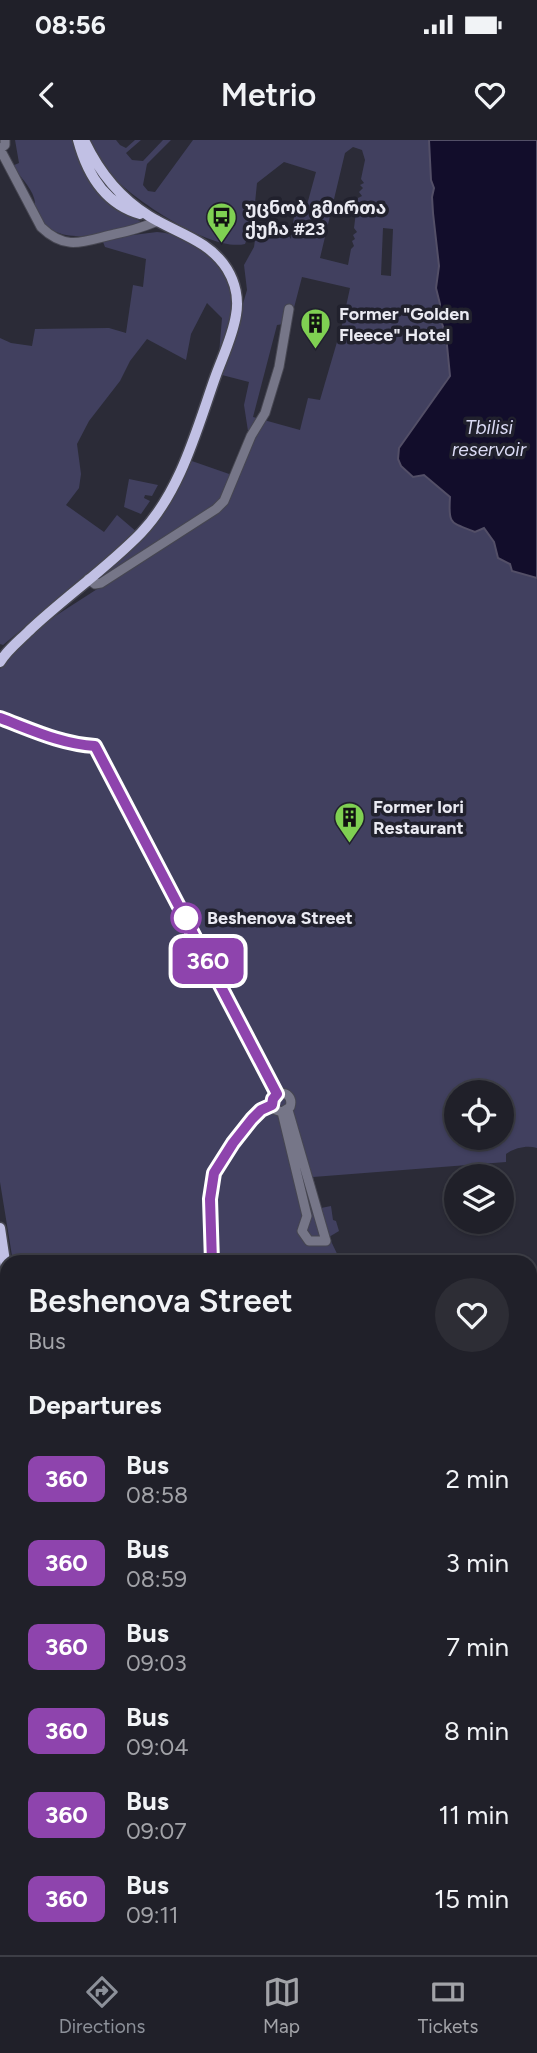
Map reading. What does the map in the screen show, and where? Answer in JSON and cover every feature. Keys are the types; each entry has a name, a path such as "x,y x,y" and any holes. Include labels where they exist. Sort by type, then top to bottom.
{"main road":[{"path":"78,140 87,166 102,191 124,208 155,219"},
{"path":"0,662 37,624 144,530 169,494 197,428 236,316 235,288 222,261 204,245 155,219 128,200 110,181 84,140"},
{"path":"0,1228 4,1255"}],"street":[{"path":"5,140 5,145 0,149 41,227 51,237 80,243 136,231 155,219"},
{"path":"88,579 95,584 101,583 127,569 224,501 251,436 265,413 279,367 289,309"},
{"path":"0,718 57,740 74,745 95,746 277,1094"},
{"path":"283,1093 290,1098 291,1104 285,1111 276,1110 272,1105 277,1094 283,1093"},
{"path":"212,1255 210,1199 214,1173 252,1119 261,1110 272,1105"},
{"path":"285,1111 326,1241 309,1241 302,1231 307,1216 285,1111"}],"shaded area":[{"path":"15,140 72,140 93,187 115,209 140,221 139,225 98,234 70,236 46,225 36,212 35,200 30,190 12,166 19,163"},
{"path":"89,140 116,140 126,148 135,140 141,140 126,153 132,160 143,161 163,140 171,140 147,164 143,185 148,191 155,192 193,140 429,140 431,180 434,188 432,197 438,249 441,250 439,315 446,335 450,376 446,380 413,477 424,475 437,485 453,501 470,528 475,532 484,527 511,565 518,571 537,578 537,1148 514,1150 514,1080 444,1080 444,1150 513,1150 506,1154 506,1162 444,1164 444,1167 313,1177 321,1208 331,1206 333,1220 336,1221 339,1231 329,1237 338,1255 12,1255 0,1182 0,669 46,622 212,515 104,577 103,572 151,526 189,460 232,475 248,431 244,405 249,382 222,375 247,290 244,265 254,247 257,225 286,232 291,239 295,209 305,212 316,172 284,162 257,183 253,223 245,244 214,241 177,224 142,201 113,176","holes":["353,147 362,150 365,160 361,179 364,183 360,185 363,188 359,192 362,196 358,198 356,210 353,210 356,212 354,228 357,232 353,235 354,246 348,265 320,258 345,153","383,228 393,229 391,276 381,275","302,277 350,288 320,400 308,398 300,430 253,417 277,325 290,323"]},
{"path":"157,232 181,238 203,250 227,279 232,306 230,323 219,354 222,318 207,303 191,334 186,360 147,339 130,361 120,381 89,421 77,444 81,474 79,488 66,505 104,532 117,515 138,533 3,645 0,644 0,338 11,343 32,346 35,329 109,328 126,333 133,285 143,287 146,259 105,247 103,242 117,237"},
{"path":"129,479 158,485 152,496 145,495 144,498 150,501 141,514 124,507"}],"water":[{"name":"Tbilisi reservoir","path":"429,140 537,140 537,578 512,571 510,564 498,558 494,542 484,528 475,532 453,522 450,497 424,475 413,477 401,466 398,459 399,448 450,376 446,335 439,315 440,304 436,288 439,266"}],"bus line":[{"name":"360","path":"0,718 46,737 74,745 95,746 277,1094 272,1105 261,1110 252,1119 219,1162 214,1173 210,1199 212,1255"}],"place":[{"name":"უცნობ გმირთა ქუჩა #23","path":"222,245"},
{"name":"Former \"Golden Fleece\" Hotel","path":"316,351"},
{"name":"Former Iori Restaurant","path":"350,844"},
{"name":"Beshenova Street","path":"186,918"}]}
